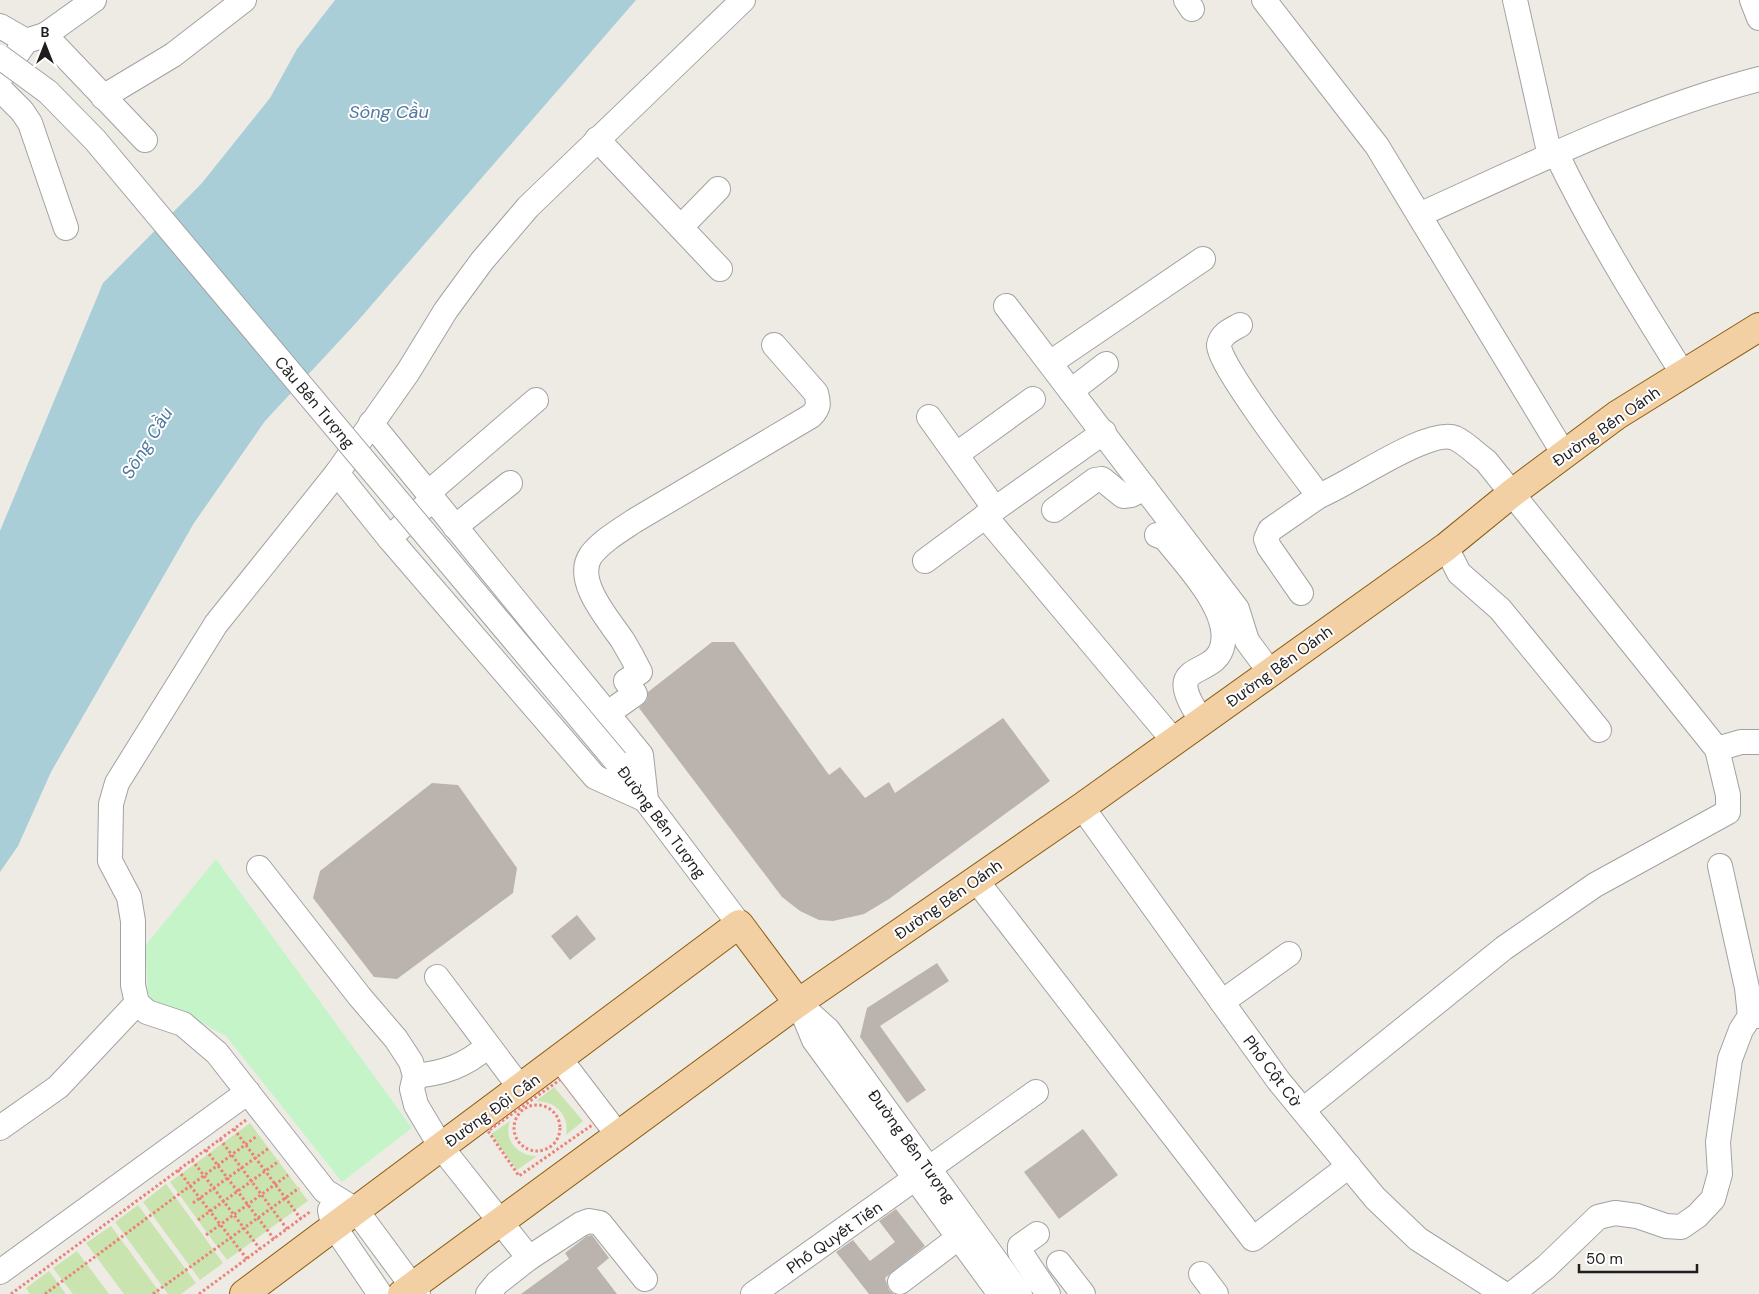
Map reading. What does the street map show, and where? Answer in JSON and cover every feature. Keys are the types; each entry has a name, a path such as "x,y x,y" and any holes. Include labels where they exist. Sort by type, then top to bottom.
{"main road":[{"name":"Đường Bến Oánh","path":"798,1003 1082,807 1446,547 1511,494 1617,415 1759,327"},
{"name":"Đường Bến Tượng","path":"739,924 798,1003"},
{"name":"Đường Đội Cấn","path":"244,1294 333,1225 521,1090 739,924"},
{"path":"411,1291 500,1221 798,1003"}],"street":[{"path":"0,78 36,38 94,0"},
{"path":"103,97 173,55 244,0"},
{"path":"380,1294 333,1225 248,1092 217,1053 183,1024 147,1012 137,1003 133,986 133,920 129,897 110,861 111,804 117,784 216,624 337,473 408,372 446,310 482,261 528,207 743,0"},
{"path":"1264,0 1377,146 1564,454"},
{"path":"1514,0 1553,155 1629,288 1684,374"},
{"path":"1752,0 1759,18"},
{"path":"0,26 36,38 103,97 145,140"},
{"name":"Cầu Bến Tượng","path":"0,57 48,92 90,134 616,760"},
{"path":"1419,215 1553,155 1674,104 1759,79"},
{"path":"0,89 22,111 30,123 66,228"},
{"path":"598,139 720,269"},
{"path":"681,227 718,189"},
{"path":"1050,363 1202,260"},
{"path":"1006,306 1104,432 1237,609 1247,641 1270,672"},
{"path":"1240,325 1223,335 1219,353 1242,389 1319,496"},
{"path":"608,713 635,694 626,681 640,672 624,642 600,608 588,585 586,570 590,556 608,539 634,522 805,420 818,410 819,402 816,393 774,345"},
{"path":"1071,391 1106,364"},
{"path":"389,538 430,496 536,400"},
{"path":"956,454 1033,400"},
{"path":"929,417 956,454 990,512 1174,741"},
{"path":"337,473 389,538 596,778 646,800 641,754 371,423"},
{"path":"925,561 990,512 1104,432"},
{"path":"1301,593 1269,547 1266,539 1270,530 1319,496 1349,482 1411,447 1429,439 1445,436 1454,438 1486,461 1717,749 1728,796 1728,812 1596,885 1511,944 1303,1110"},
{"path":"1054,510 1094,480 1102,479 1122,496 1131,495 1146,488"},
{"path":"455,527 510,483"},
{"path":"1157,535 1165,538 1212,600 1219,614 1223,629 1223,644 1219,653 1184,683 1185,693 1202,721"},
{"path":"1446,547 1460,573 1500,609 1599,730"},
{"path":"1717,749 1742,742 1759,742"},
{"name":"Đường Bến Tượng","path":"616,760 739,924"},
{"name":"Phố Cột Cờ","path":"1082,807 1222,1002 1303,1110 1375,1198 1418,1239 1504,1294"},
{"path":"1512,1294 1546,1267 1598,1217 1615,1213 1637,1216 1666,1226 1681,1227 1697,1216 1714,1199 1720,1174 1718,1142 1730,1059 1740,1030 1755,1016 1720,866"},
{"path":"259,868 360,997 396,1039 411,1062 415,1076 412,1089 416,1105 441,1147 529,1258"},
{"path":"976,880 1253,1239 1348,1166"},
{"path":"1222,1002 1289,954"},
{"path":"437,977 521,1090"},
{"path":"0,1128 58,1087 137,1003"},
{"name":"Đường Bến Tượng","path":"798,1003 828,1030 923,1174 958,1238 1000,1294"},
{"path":"415,1076 456,1068 474,1058 488,1046"},
{"path":"560,1060 618,1135"},
{"path":"0,1272 248,1092"},
{"name":"Phố Quyết Tiến","path":"753,1294 1036,1092"},
{"name":"Đường Bến Tượng","path":"923,1174 1020,1294"},
{"path":"314,1193 356,1210 411,1291"},
{"path":"488,1294 498,1283 529,1258 581,1224 589,1221 600,1224 645,1279"},
{"path":"1037,1234 1020,1246 1020,1252 1048,1294"},
{"path":"900,1282 958,1238"},
{"path":"1059,1262 1083,1294"},
{"path":"1200,1274 1216,1294"}],"path":[{"path":"561,1078 594,1123 554,1151 519,1176 488,1132 561,1078"},
{"path":"537,1105 547,1108 555,1114 560,1128 558,1138 552,1146 538,1151 528,1149 520,1143 515,1134 515,1123 523,1111 537,1105"},
{"path":"12,1294 249,1119"},
{"path":"234,1129 300,1219"},
{"path":"45,1294 264,1131"},
{"path":"220,1139 287,1229"},
{"path":"192,1203 274,1145"},
{"path":"552,1146 554,1151"},
{"path":"206,1150 274,1239"},
{"path":"198,1220 284,1158"},
{"path":"192,1160 260,1249"},
{"path":"178,1170 247,1259"},
{"path":"206,1235 294,1171"},
{"path":"153,1294 285,1197 314,1193 313,1210 200,1294"}],"green space":[{"path":"216,859 412,1128 342,1182 226,1036 198,1021 171,1015 155,1006 148,993 145,946"},
{"path":"554,1087 583,1121 566,1135 566,1121 560,1110 555,1106 536,1101"},
{"path":"510,1121 508,1128 510,1140 514,1146 524,1153 537,1156 517,1170 491,1134"},
{"path":"250,1123 308,1201 227,1260 170,1182"},
{"path":"166,1184 223,1263 200,1280 143,1202"},
{"path":"138,1205 196,1283 181,1294 168,1294 115,1222"},
{"path":"111,1226 160,1294 124,1294 86,1243"},
{"path":"77,1251 109,1294 73,1294 53,1268"},
{"path":"49,1271 66,1294 30,1294 26,1288"}],"water":[{"name":"Sông Cầu","path":"335,0 636,0 356,323 265,421 194,523 51,772 18,846 0,872 0,531 103,283 202,183 270,98 297,49"}],"building":[{"path":"712,642 734,642 829,775 840,767 865,798 889,782 895,793 1003,718 1050,781 889,899 864,914 833,921 819,920 800,911 782,897 639,708 647,700 648,692"},
{"path":"432,783 458,785 517,868 513,893 397,979 374,977 313,898 320,871"},
{"path":"577,915 596,939 570,960 551,936"},
{"path":"937,963 949,981 880,1026 926,1090 907,1103 860,1037 867,1008"},
{"path":"1083,1129 1118,1175 1059,1219 1024,1172"},
{"path":"896,1209 925,1246 885,1278 889,1290 894,1294 869,1294 836,1252 853,1240 870,1261 895,1242 879,1221"},
{"path":"592,1235 609,1258 597,1268 617,1294 521,1294 569,1259 565,1253 587,1236"}]}
